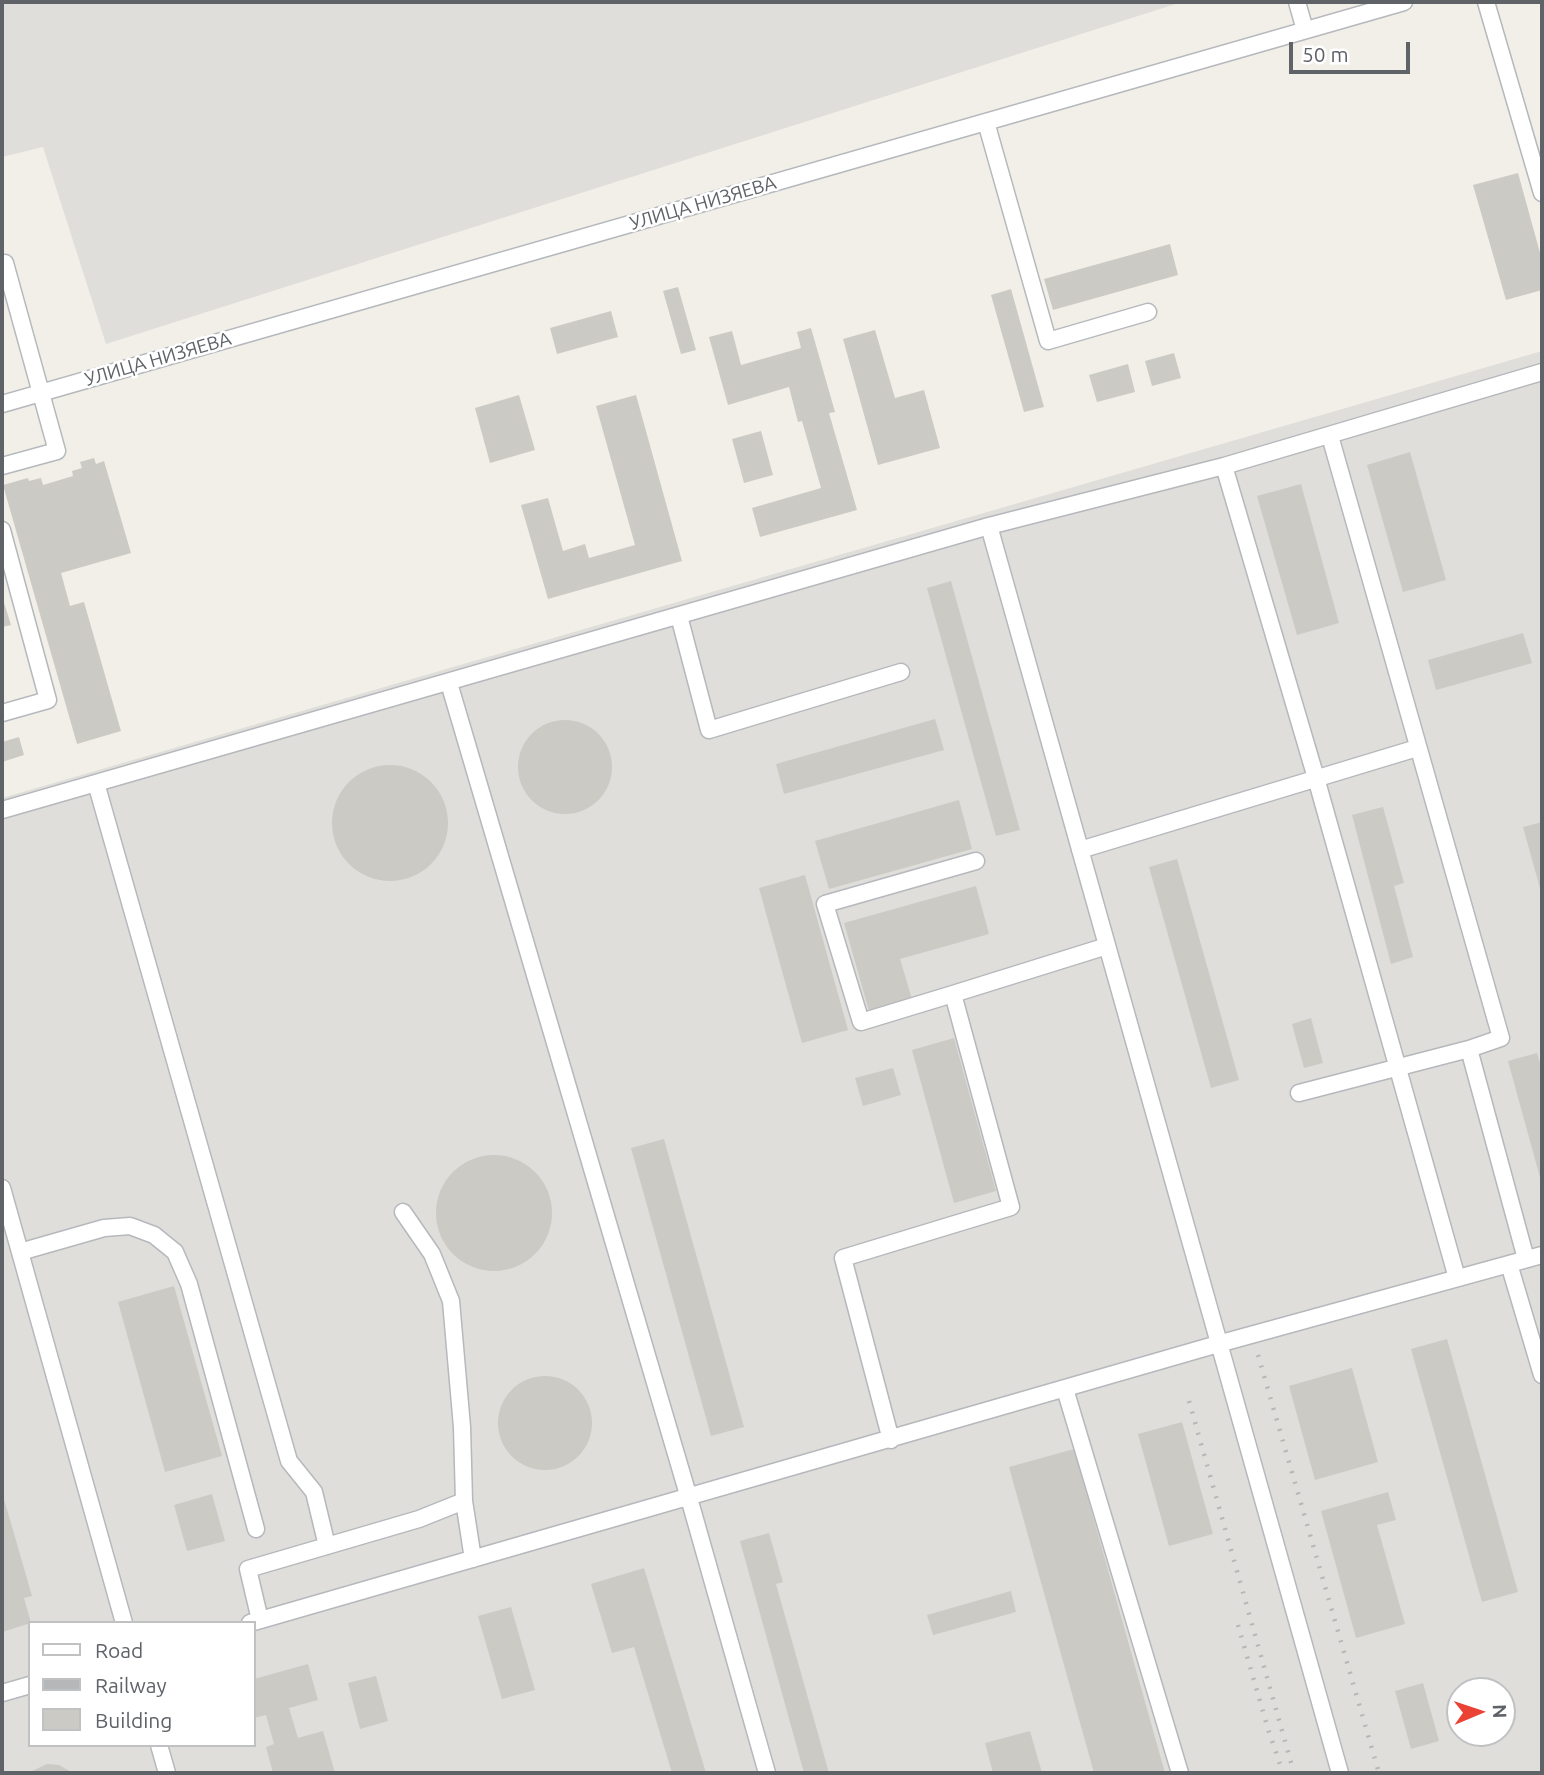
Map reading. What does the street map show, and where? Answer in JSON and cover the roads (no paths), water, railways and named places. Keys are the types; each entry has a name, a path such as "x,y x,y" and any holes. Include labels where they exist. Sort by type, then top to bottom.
{"street":[{"path":"1297,2 1305,30"},
{"name":"УЛИЦА НИЗЯЕВА","path":"2,404 1404,2"},
{"path":"1486,2 1542,193"},
{"path":"986,122 1048,341 1148,312"},
{"path":"2,264 5,263 57,451 2,466"},
{"path":"2,810 989,526 1224,466 1542,373"},
{"path":"1299,1093 1502,1038 1329,436"},
{"path":"1224,466 1316,778 1457,1278"},
{"path":"989,526 1340,1773"},
{"path":"2,530 48,700 2,713"},
{"path":"679,615 709,730 901,672"},
{"path":"449,683 690,1498 767,1773"},
{"path":"1080,850 1417,748"},
{"path":"96,783 289,1461 314,1492 327,1546"},
{"path":"976,861 825,904 861,1022 1107,946"},
{"path":"891,1440 843,1258 1011,1207 953,994"},
{"path":"464,1500 419,1519 248,1569 255,1621 1534,1257 1469,1049"},
{"path":"2,1188 123,1621"},
{"path":"403,1212 432,1254 451,1301 462,1427 464,1500 473,1559"},
{"path":"20,1252 104,1228 130,1226 154,1235 174,1252 189,1284 256,1529"},
{"path":"1509,1264 1542,1375"},
{"path":"1065,1389 1180,1773"},
{"path":"2,1693 28,1686"},
{"path":"160,1747 167,1773"}],"railway":[{"path":"1258,1355 1379,1773"},
{"path":"1189,1401 1294,1773"},
{"path":"1238,1625 1283,1773"}]}
